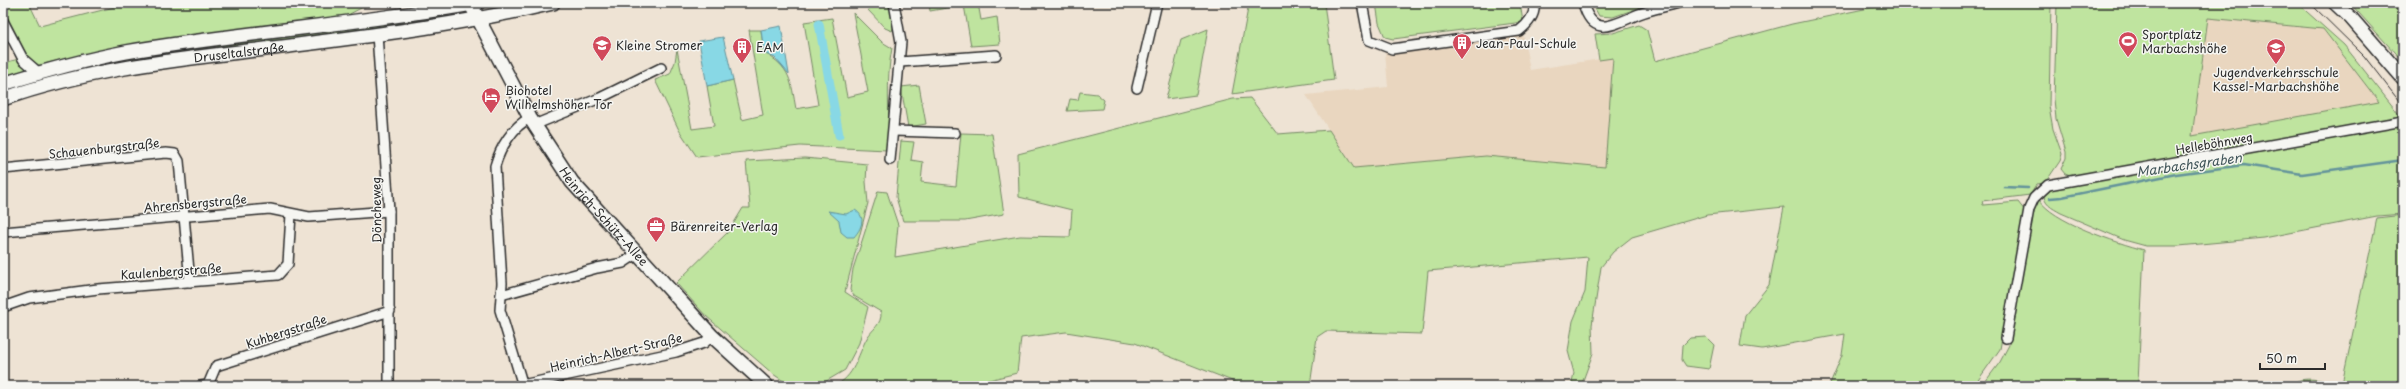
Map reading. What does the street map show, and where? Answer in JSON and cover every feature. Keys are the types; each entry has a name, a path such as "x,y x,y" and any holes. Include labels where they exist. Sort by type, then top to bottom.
{"main road":[{"path":"397,16 420,3"},
{"name":"Druseltalstraße","path":"3,84 39,73 126,52 397,16 473,3 478,19"},
{"name":"Druseltalstraße","path":"3,99 27,91 113,70 478,19 553,3"},
{"path":"2335,3 2351,18 2403,78"},
{"name":"Heinrich-Schütz-Allee","path":"478,19 532,122 572,182 712,336 767,386"}],"street":[{"path":"890,160 894,131 901,42 894,3"},
{"path":"1137,88 1157,3"},
{"path":"1362,3 1370,40 1392,49 1519,32 1528,24 1535,9 1534,3"},
{"path":"1583,3 1585,13 1592,22 1601,27 1616,25 1639,14 1678,3"},
{"path":"3,21 23,59 39,73"},
{"name":"Döncheweg","path":"377,34 385,124 389,211 389,386"},
{"path":"900,62 996,55"},
{"path":"523,385 500,310 501,295 495,166 497,157 520,123 532,122 600,98 661,68"},
{"name":"Helleböhnweg","path":"2006,338 2029,208 2034,198 2048,185 2403,121"},
{"path":"894,131 955,132"},
{"name":"Schauenburgstraße","path":"3,170 175,154 179,161 190,282"},
{"name":"Ahrensbergstraße","path":"3,232 270,209 309,217 389,211"},
{"name":"Kaulenbergstraße","path":"3,307 29,298 91,290 278,275 288,264 291,214"},
{"path":"501,295 598,268 623,263 638,253"},
{"name":"Kuhbergstraße","path":"201,386 208,386 216,366 390,311"},
{"name":"Heinrich-Albert-Straße","path":"523,385 676,352 704,343 712,336"}],"shaded area":[{"name":"Jugendverkehrsschule Kassel-Marbachshöhe","path":"2208,18 2323,29 2379,102 2192,137"},
{"path":"1523,34 1530,70 1613,57 1606,168 1486,156 1354,168 1306,95 1388,87 1385,52 1395,54"}],"green space":[{"path":"3,3 29,3 40,26 130,3 391,3 363,7 342,18 108,49 39,65 30,61 3,8"},
{"path":"872,3 891,3 895,24 892,31 885,28 868,10"},
{"path":"929,3 978,3 981,20 997,17 1000,44 971,46 964,5 930,11"},
{"path":"1249,3 1324,3 1334,80 1232,94"},
{"path":"1376,3 1520,3 1523,22 1393,39 1385,37 1379,23"},
{"path":"1592,3 1644,3 1644,6 1613,17 1599,16"},
{"path":"1893,3 2051,3 2049,106 2053,129 2062,154 2060,161 2045,183 2037,184 2030,195 1982,201 1983,205 2018,202 2025,211 2000,349 1974,386 1829,386 1842,355 1845,334 1762,349 1740,346 1745,315 1769,285 1784,207 1707,215 1632,237 1613,252 1601,267 1592,325 1593,353 1581,386 1571,386 1574,373 1568,351 1573,321 1585,292 1588,257 1428,271 1422,334 1326,331 1317,337 1310,386 1245,386 1135,343 1066,332 1021,338 1017,373 965,386 834,386 841,382 851,372 867,338 878,324 881,316 881,312 854,296 850,290 853,269 878,191 887,192 898,225 895,257 1020,236 1070,237 1072,210 1019,197 1018,154 1233,99 1250,98 1278,134 1329,130 1354,168 1486,156 1605,167 1613,58 1599,60 1595,34 1613,33 1639,25 1647,30 1655,61 1792,24"},
{"name":"Sportplatz Marbachshöhe","path":"2057,3 2297,3 2344,45 2402,118 2075,178 2065,174 2061,169 2066,158 2066,152 2056,119 2054,99","holes":["2208,18 2323,29 2379,102 2192,136"]},
{"path":"2350,3 2403,3 2403,62"},
{"path":"446,13 446,16 323,36 160,55 84,70 3,93 3,88 117,59"},
{"path":"853,13 882,42 892,48 888,86 887,150 800,146 697,157 679,130 655,80 670,74 675,62 677,49 692,129 714,126 707,86 733,80 742,120 763,115 749,30 761,30 764,53 773,58 785,70 791,83 796,109 818,105 804,22 832,18 847,97 868,92"},
{"path":"1208,29 1196,95 1166,99 1181,40"},
{"path":"19,59 27,69 3,77 3,63"},
{"path":"919,85 926,124 908,127 901,87"},
{"path":"1080,92 1097,94 1104,100 1102,109 1067,111 1070,99 1078,100"},
{"path":"2403,124 2403,214 2377,216 2264,238 2179,246 2146,246 2124,240 2061,213 2049,205 2044,197 2044,193 2050,189"},
{"path":"961,133 992,134 1004,214 965,221 903,221 896,197 901,141 914,142 911,160 923,162 921,182 956,186"},
{"path":"805,158 867,164 866,182 868,203 845,292 868,307 859,343 845,370 823,383 821,386 791,386 773,374 706,316 676,283 729,231 743,208 750,208 746,161"},
{"path":"2038,198 2045,207 2070,223 2102,237 2144,250 2138,383 2145,386 1982,386 2000,362 2009,345 2030,215"},
{"path":"2403,215 2403,386 2289,386 2295,382 2307,379 2342,384 2377,218"},
{"path":"1706,337 1714,345 1709,369 1686,366 1682,360 1683,345 1690,338"}],"water":[{"path":"781,26 789,74 775,58 764,53 761,30"},
{"path":"723,37 733,80 707,86 699,41"},
{"path":"855,210 861,216 861,227 854,237 847,237 841,232 839,221 828,211 846,214"}],"waterway":[{"path":"819,24 839,135"},
{"name":"Marbachsgraben","path":"2050,198 2062,197 2176,174 2244,165 2302,174 2403,160"},
{"name":"Marbachsgraben","path":"2004,187 2028,188"}],"tram line":[{"path":"2310,3 2364,56 2403,106"}],"place":[{"name":"Sportplatz Marbachshöhe","path":"2128,58"},
{"name":"Jean-Paul-Schule","path":"1462,60"},
{"name":"Kleine Stromer","path":"602,62"},
{"name":"EAM","path":"742,64"},
{"name":"Jugendverkehrsschule Kassel-Marbachshöhe","path":"2276,65"},
{"name":"Biohotel Wilhelmshöher Tor","path":"491,114"},
{"name":"Bärenreiter-Verlag","path":"656,243"}]}
